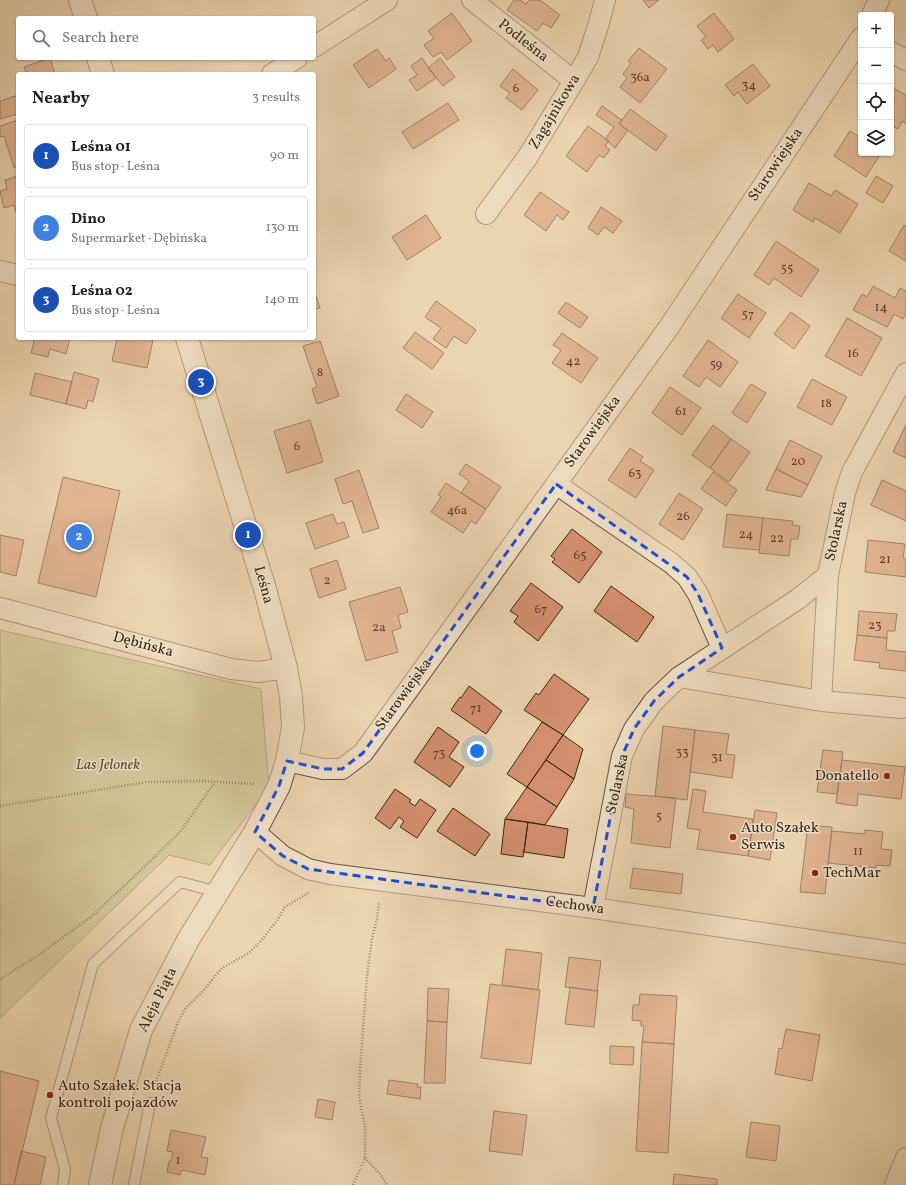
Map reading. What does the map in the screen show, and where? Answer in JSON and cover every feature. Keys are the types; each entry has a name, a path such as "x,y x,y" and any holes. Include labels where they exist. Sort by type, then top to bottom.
{"street":[{"path":"80,0 85,16"},
{"path":"316,46 387,0"},
{"name":"Podleśna","path":"472,0 574,81"},
{"name":"Zagajnikowa","path":"486,214 527,158 588,57 605,0"},
{"path":"873,12 879,0"},
{"name":"Starowiejska","path":"287,761 323,769 342,768 363,753 668,327 858,42"},
{"path":"894,54 906,60"},
{"path":"99,60 102,72"},
{"path":"275,72 294,60"},
{"path":"0,271 16,275"},
{"name":"Leśna","path":"188,340 265,589 286,668 291,697 293,727 287,761 279,786 255,832"},
{"name":"Stolarska","path":"593,908 622,756 634,729 654,701 679,677 798,599 828,575 845,493 852,472 906,373"},
{"path":"556,484 671,563 687,577 698,594 722,648"},
{"path":"821,701 828,575"},
{"name":"Dębińska","path":"0,608 231,668 258,672 286,668"},
{"path":"679,677 821,701 902,708"},
{"name":"Cechowa","path":"255,832 283,856 308,869 330,874 593,908 906,954"},
{"name":"Aleja Piąta","path":"100,1185 112,1128 141,1030 188,940 255,832"},
{"path":"895,1185 906,1158"}],"lane":[{"path":"63,1185 65,1169 51,1118 93,964 180,882 218,892"},
{"path":"134,1185 150,1104"}],"path":[{"path":"0,806 147,782 215,782 279,786"},
{"path":"0,979 36,957 92,916 180,832 215,782"},
{"path":"150,1104 156,1081 178,1022 185,1009 203,991 222,968 249,953 260,942 276,922 285,906 312,891"},
{"path":"353,1185 365,1158 365,1126 359,1098 360,1070 367,976 372,939 377,919 379,898"},
{"path":"365,1158 380,1174 387,1185"}],"highlighted area":[{"path":"556,484 687,577 698,594 722,648 679,677 654,701 634,729 622,756 593,908 308,869 283,856 255,832 279,786 287,761 323,769 342,769 363,753"}],"green space":[{"name":"Las Jelonek","path":"0,630 261,689 269,787 210,865 169,855 0,1018"}],"building":[{"path":"514,0 520,0 526,4 529,0 540,0 560,15 551,28 543,23 537,31 507,10"},
{"path":"643,0 659,0 649,8"},
{"path":"452,13 472,41 447,60 441,52 433,57 424,45 434,38 428,31"},
{"path":"714,13 734,39 718,52 713,45 708,49 701,40 706,37 697,26"},
{"path":"639,48 667,69 640,103 620,87 627,78 623,74 631,63 628,61"},
{"path":"377,49 386,61 389,58 396,69 369,88 353,65"},
{"path":"422,58 436,78 417,91 409,80 417,75 411,66"},
{"path":"440,58 455,77 443,86 428,68"},
{"path":"44,60 51,60 54,72 26,72 24,67"},
{"path":"753,64 770,86 747,104 738,92 734,96 725,85"},
{"path":"513,69 538,90 522,110 506,98 510,93 500,86"},
{"path":"894,89 906,95 906,124 902,121 898,129 894,127"},
{"path":"16,96 16,115 0,119 0,101"},
{"path":"448,103 459,120 413,149 402,132"},
{"path":"602,106 622,120 619,124 628,130 615,148 605,139 614,127 596,115"},
{"path":"630,109 667,136 656,151 619,124"},
{"path":"16,121 16,167 14,168 4,136 0,137 0,126"},
{"path":"588,126 609,141 605,146 610,150 604,158 599,155 587,172 566,156"},
{"path":"850,131 858,136 858,156 879,156 866,177 834,156"},
{"path":"876,176 893,186 883,203 866,193"},
{"path":"16,177 16,212 14,205 4,208 0,191 7,189 5,180"},
{"path":"809,183 831,196 835,190 858,204 840,233 815,218 813,222 793,210"},
{"path":"540,192 569,212 563,220 557,215 546,231 524,215"},
{"path":"601,207 622,221 613,233 604,227 598,235 588,228"},
{"path":"426,215 441,238 407,260 392,237"},
{"path":"904,225 906,226 906,261 889,251"},
{"path":"776,241 819,270 801,297 774,278 769,285 754,275"},
{"path":"873,286 895,298 900,288 906,291 906,313 903,319 894,314 887,327 853,310 862,294 867,297"},
{"path":"738,294 766,313 749,338 721,318"},
{"path":"316,296 320,308 316,309"},
{"path":"436,301 476,330 466,344 454,336 446,348 433,339 441,328 425,317"},
{"path":"566,302 588,317 580,328 558,313"},
{"path":"791,312 810,326 794,349 774,334"},
{"path":"847,318 882,338 861,376 825,356"},
{"path":"415,332 444,353 432,369 403,348"},
{"path":"562,333 598,358 581,383 552,363 561,350 553,345"},
{"path":"34,340 70,340 66,354 50,349 48,357 31,353"},
{"path":"117,340 153,340 147,368 112,361"},
{"path":"708,340 738,362 720,387 706,377 699,387 683,376"},
{"path":"320,341 339,396 317,404 312,389 317,387 303,346"},
{"path":"74,372 99,379 93,402 88,400 86,409 66,404"},
{"path":"35,373 72,382 66,404 30,395"},
{"path":"812,379 847,397 832,425 797,407"},
{"path":"751,384 766,393 747,423 732,413"},
{"path":"670,387 701,408 682,435 652,413"},
{"path":"406,394 433,412 422,428 396,410"},
{"path":"310,420 323,462 287,473 274,431"},
{"path":"713,425 731,439 710,468 692,455"},
{"path":"906,425 906,458 893,452"},
{"path":"731,439 750,452 729,482 710,468"},
{"path":"790,440 822,456 808,485 776,469"},
{"path":"630,448 643,457 640,461 654,470 636,498 608,480"},
{"path":"466,464 501,487 486,509 461,493 469,481 459,474"},
{"path":"776,469 808,485 801,497 766,490"},
{"path":"359,470 379,528 363,533 352,501 343,504 335,479"},
{"path":"713,472 737,490 726,506 701,489"},
{"path":"63,477 120,491 96,597 38,583"},
{"path":"882,480 906,491 906,521 871,505"},
{"path":"446,483 486,509 476,524 471,521 463,533 431,512 441,497 438,495"},
{"path":"679,493 703,509 683,540 659,524"},
{"path":"333,514 337,524 344,522 349,537 315,549 306,523"},
{"path":"727,514 763,518 759,550 723,547"},
{"path":"763,518 793,521 792,525 800,526 798,539 791,539 789,556 759,553"},
{"path":"572,529 602,552 579,583 552,562 555,559 551,556"},
{"path":"0,535 24,540 16,576 0,572"},
{"path":"868,540 905,544 903,558 906,559 906,577 865,572"},
{"path":"337,560 346,589 319,598 310,569"},
{"path":"531,583 563,607 538,641 514,622 518,616 510,611"},
{"path":"611,586 654,617 637,642 594,611"},
{"path":"400,587 408,612 398,615 401,628 392,631 398,652 366,661 349,602"},
{"path":"859,611 897,614 895,631 887,631 887,638 857,635"},
{"path":"857,635 887,638 886,650 906,652 906,671 879,668 880,663 854,660"},
{"path":"554,674 589,699 563,735 524,710 536,693 539,695"},
{"path":"469,686 502,711 486,734 451,710"},
{"path":"542,722 563,735 527,787 507,774"},
{"path":"663,726 695,730 687,800 655,796"},
{"path":"438,727 459,742 449,757 464,767 450,787 414,762"},
{"path":"695,730 729,734 726,754 735,755 732,778 690,772"},
{"path":"563,735 583,749 574,779 546,760"},
{"path":"823,750 843,752 837,794 817,792"},
{"path":"546,760 574,779 557,807 527,787"},
{"path":"842,760 905,767 901,799 858,794 857,806 836,803"},
{"path":"527,787 557,807 545,825 505,819"},
{"path":"395,789 411,800 409,802 415,806 420,799 436,810 417,838 400,827 404,821 399,817 390,829 375,818"},
{"path":"693,789 706,791 703,812 753,819 748,856 697,849 700,830 687,828"},
{"path":"626,794 676,798 670,848 631,843 634,809 625,807"},
{"path":"453,808 490,834 475,856 437,831"},
{"path":"755,810 777,813 770,860 748,856"},
{"path":"505,819 528,822 523,857 501,854"},
{"path":"528,822 568,829 564,858 524,852"},
{"path":"808,825 832,827 825,894 800,892"},
{"path":"865,830 883,832 881,849 892,850 890,866 876,865 876,868 828,863 832,831 864,834"},
{"path":"633,868 683,874 681,894 630,888"},
{"path":"506,949 542,953 538,990 502,985"},
{"path":"569,957 601,961 597,991 565,987"},
{"path":"490,984 540,990 531,1064 481,1058"},
{"path":"570,987 597,991 598,989 594,1027 565,1024"},
{"path":"428,988 449,989 447,1022 427,1021"},
{"path":"640,994 677,996 674,1044 642,1042 644,1026 641,1026 641,1021 632,1020 633,1005 639,1005"},
{"path":"427,1021 447,1022 445,1083 424,1083"},
{"path":"786,1029 820,1035 812,1081 775,1074 779,1048 782,1049"},
{"path":"642,1042 674,1044 668,1153 636,1151"},
{"path":"610,1046 634,1047 633,1065 610,1064"},
{"path":"0,1071 39,1081 14,1185 0,1185"},
{"path":"389,1080 418,1084 417,1087 421,1087 420,1099 387,1094"},
{"path":"318,1099 335,1102 332,1120 315,1117"},
{"path":"494,1111 527,1115 522,1155 489,1151"},
{"path":"751,1122 780,1126 776,1161 746,1157"},
{"path":"171,1130 206,1137 201,1157 208,1158 205,1175 182,1170 180,1175 167,1172 169,1161 171,1161 173,1152 167,1151"},
{"path":"21,1151 46,1157 40,1185 14,1185"},
{"path":"674,1174 717,1179 717,1185 673,1185"}],"place":[{"name":"Leśna 02","path":"201,382"},
{"name":"Leśna 01","path":"248,535"},
{"name":"Dino","path":"79,537"},
{"name":"Donatello","path":"887,776"},
{"name":"Auto Szałek Serwis","path":"733,837"},
{"name":"TechMar","path":"815,873"},
{"name":"Auto Szałek. Stacja kontroli pojazdów","path":"50,1095"}]}
